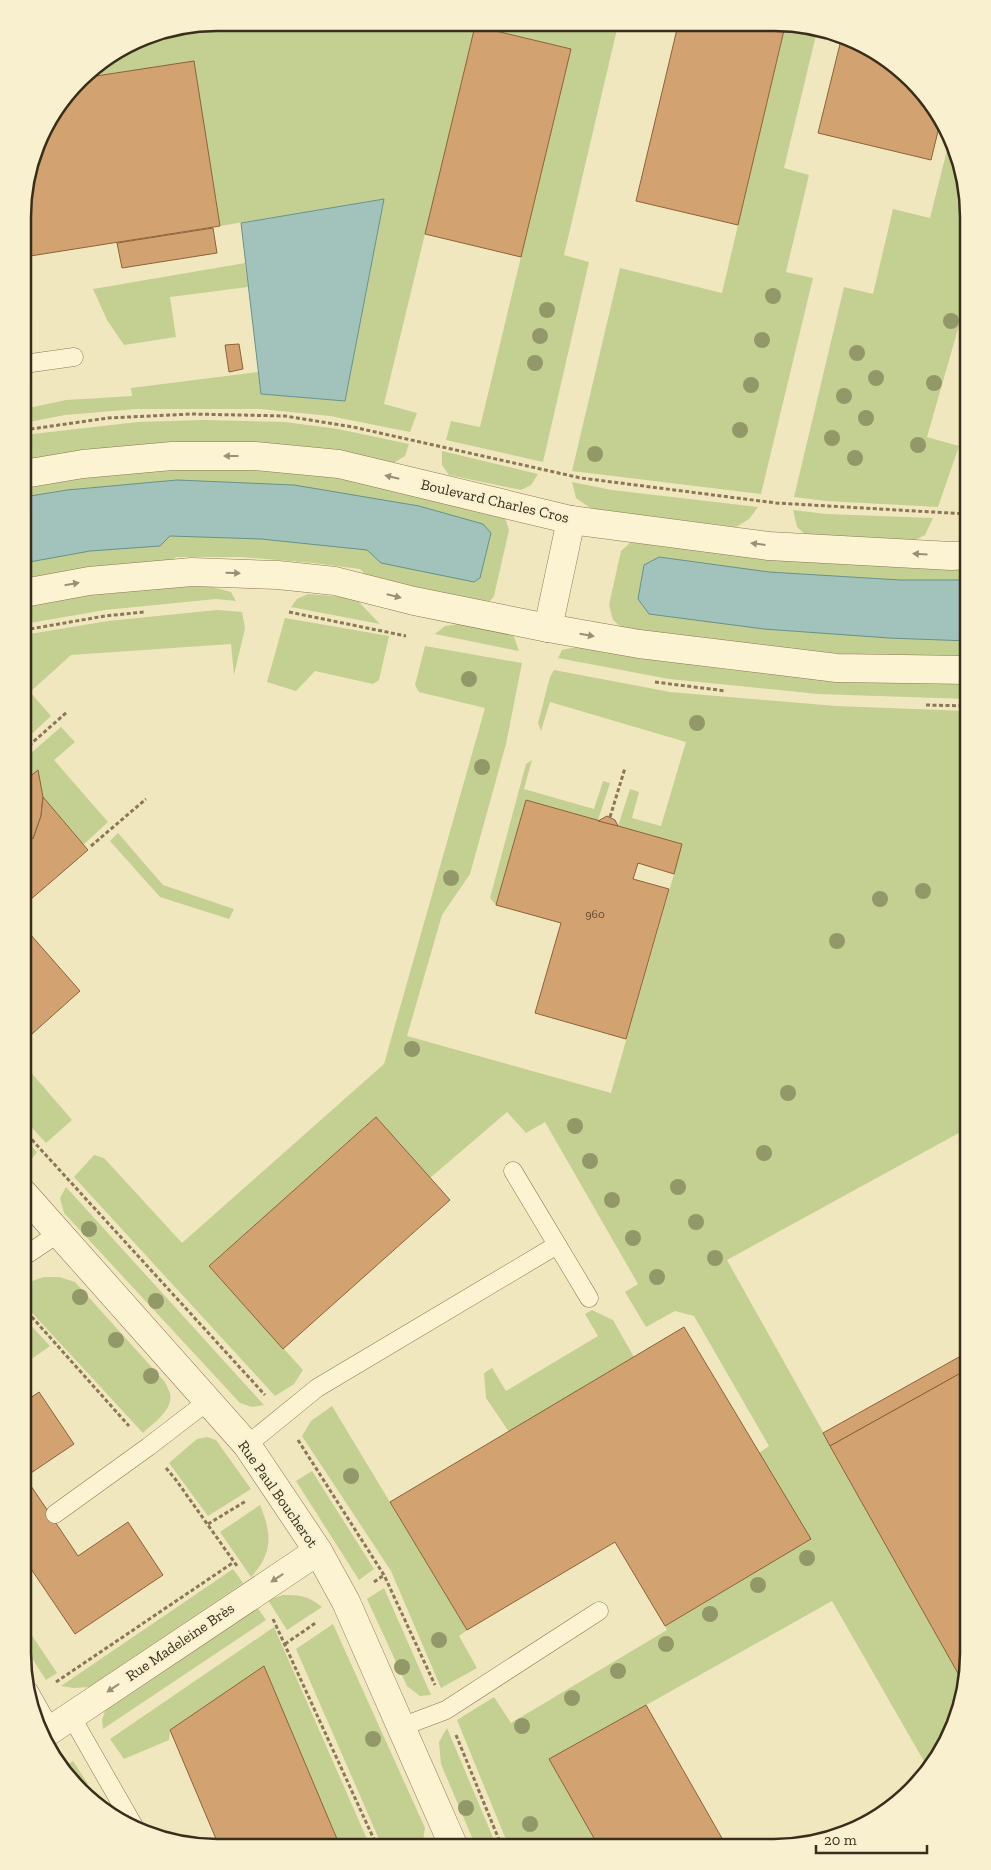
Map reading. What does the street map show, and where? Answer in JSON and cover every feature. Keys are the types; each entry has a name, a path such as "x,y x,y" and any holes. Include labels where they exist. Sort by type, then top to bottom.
{"street":[{"name":"Boulevard Charles Cros","path":"31,473 83,464 172,456 255,456 339,464 571,520 769,546 960,555"},
{"path":"548,628 571,520"},
{"path":"31,592 88,582 192,572 278,575 335,582 414,601 639,644 837,668 960,670"},
{"name":"Rue Paul Boucherot","path":"31,1202 247,1445 318,1551 346,1602 451,1839"},
{"name":"Rue Madeleine Brès","path":"55,1727 318,1551"}],"lane":[{"path":"31,363 74,356"},
{"path":"513,1171 589,1298"},
{"path":"31,1252 59,1233"},
{"path":"247,1445 317,1388 557,1245"},
{"path":"55,1514 208,1401"},
{"path":"401,1727 446,1710 599,1611"},
{"path":"39,1705 124,1814"}],"path":[{"path":"31,429 108,418 192,414 285,416 353,427 581,478 776,502 960,514"},
{"path":"31,629 105,616 153,611"},
{"path":"289,612 415,637"},
{"path":"646,680 674,686 734,691"},
{"path":"925,705 960,706"},
{"path":"31,744 67,712"},
{"path":"610,817 625,768"},
{"path":"91,846 146,799"},
{"path":"31,1316 176,1480 274,1620 373,1839"},
{"path":"36,1691 234,1562"}],"green space":[{"path":"217,31 474,31 384,404 417,413 410,432 330,416 261,409 136,409 65,415 31,422 31,408 66,400 132,396 131,388 258,372 261,394 345,401 384,199 220,226 194,62 96,76 124,56 146,45 193,33"},
{"path":"496,31 617,31 564,255 589,262 543,462 446,440 451,421 480,427 571,49"},
{"path":"784,32 816,36 784,168 809,175 786,272 813,278 761,494 572,471 620,268 722,293"},
{"path":"947,149 956,181 960,217 960,322 927,437 959,446 938,507 826,501 794,497 844,287 873,294 893,209 930,218"},
{"path":"245,263 248,287 170,297 176,337 124,345 107,320 93,289"},
{"path":"204,420 285,422 338,429 409,444 405,456 392,464 31,462 31,434 138,422"},
{"path":"442,451 538,474 531,485 521,490 449,475 442,465"},
{"path":"183,467 296,472 347,479 505,518 509,530 494,596 489,602 372,581 360,569 241,557 176,557 169,564 31,580 31,482"},
{"path":"572,482 612,490 758,507 749,519 736,527 592,509 576,498"},
{"path":"793,510 826,514 933,518 925,535 913,541 806,535 797,527"},
{"path":"631,542 648,542 817,562 893,567 960,568 960,660 878,657 766,649 627,632 613,620 609,605 621,551"},
{"path":"205,585 231,592 236,601 216,599 105,610 31,623 31,603 87,593"},
{"path":"308,594 355,598 380,624 291,607 297,599"},
{"path":"217,610 242,612 245,628 234,675 231,644 71,655 31,691 31,634 108,621"},
{"path":"285,618 389,636 379,680 373,684 315,671 296,691 267,682"},
{"path":"460,624 513,634 519,651 435,634 445,626"},
{"path":"425,646 522,663 506,744 470,874 442,915 407,1036 611,1093 674,874 618,826 630,789 639,792 632,818 661,826 686,742 550,702 541,731 538,723 550,677 554,670 670,692 836,706 960,711 960,1132 727,1260 958,1674 946,1724 935,1746 924,1762 832,1601 550,1759 595,1839 506,1839 457,1720 494,1697 511,1723 667,1630 665,1626 810,1539 759,1453 769,1446 694,1316 675,1311 646,1327 625,1292 638,1284 545,1122 526,1133 507,1112 430,1178 376,1117 209,1266 303,1370 294,1384 275,1396 74,1177 94,1155 104,1158 182,1243 384,1064 485,708 419,692 415,685"},
{"path":"577,647 731,670 834,678 960,682 960,699 818,694 669,679 558,658 562,650"},
{"path":"31,693 51,716 31,735"},
{"path":"61,727 75,742 54,760 108,822 83,845 43,797 38,770 31,776 31,753"},
{"path":"532,760 524,789 594,809 603,781 610,783 598,820 526,800 496,905 490,898 526,764"},
{"path":"118,833 163,885 234,909 229,919 160,897 110,841"},
{"path":"31,1072 72,1120 46,1143 31,1127"},
{"path":"31,1146 37,1152 31,1160"},
{"path":"66,1187 264,1405 252,1407 240,1403 64,1213 60,1198"},
{"path":"44,1277 59,1277 75,1282 165,1382 170,1393 169,1405 162,1416 143,1433 31,1312 31,1281"},
{"path":"592,1310 613,1320 634,1357 509,1432 486,1398 484,1373 492,1368 506,1391 598,1336 585,1314"},
{"path":"31,1326 50,1346 31,1359"},
{"path":"332,1406 467,1630 459,1636 477,1668 441,1688 391,1571 302,1436 311,1421"},
{"path":"207,1437 216,1440 251,1489 208,1516 169,1463 197,1439"},
{"path":"312,1471 374,1569 359,1580 296,1481"},
{"path":"260,1505 267,1525 267,1551 251,1577 220,1532"},
{"path":"233,1569 243,1583 89,1687 74,1688 61,1686"},
{"path":"384,1588 431,1695 420,1696 407,1686 367,1599"},
{"path":"283,1595 304,1597 313,1600 322,1607 287,1630 268,1600"},
{"path":"257,1607 266,1620 103,1729 102,1720 106,1708"},
{"path":"333,1624 425,1828 423,1839 379,1839 296,1649"},
{"path":"274,1627 367,1839 337,1839 264,1666 170,1730 169,1740 124,1759 110,1739"},
{"path":"31,1634 57,1673 46,1680 31,1657"},
{"path":"447,1728 494,1839 473,1839 441,1764 439,1742"},
{"path":"73,1761 88,1784 77,1775 69,1764"}],"water":[{"path":"384,199 345,401 261,394 241,223"},
{"path":"177,480 294,485 419,506 483,524 491,533 480,578 474,582 381,563 367,550 261,539 170,536 160,546 90,551 31,562 31,496 67,490"},
{"path":"659,557 769,572 900,580 960,580 960,641 889,638 764,629 649,614 638,599 644,565"}],"building":[{"path":"474,31 496,31 571,49 521,257 425,234"},
{"path":"677,31 784,32 738,225 636,201"},
{"path":"840,43 867,56 896,77 914,95 938,130 931,160 818,133"},
{"path":"194,61 220,226 31,256 33,193 41,157 56,124 77,95 96,76"},
{"path":"213,228 217,253 122,268 117,243"},
{"path":"239,344 243,369 229,372 225,345"},
{"path":"38,770 43,797 41,816 33,839 31,837 31,776"},
{"path":"43,797 88,850 31,899 31,837 33,839 41,816"},
{"path":"526,800 682,844 674,874 638,863 633,879 669,889 626,1039 535,1013 561,923 496,905"},
{"path":"607,816 615,820 618,826 598,821"},
{"path":"31,935 80,991 31,1035"},
{"path":"376,1117 450,1200 283,1349 209,1266"},
{"path":"684,1327 811,1539 665,1626 615,1542 467,1630 390,1502"},
{"path":"960,1356 960,1373 830,1446 823,1433"},
{"path":"960,1373 960,1653 958,1674 830,1446"},
{"path":"39,1392 74,1444 31,1473 31,1398"},
{"path":"31,1486 78,1556 128,1522 163,1575 75,1634 31,1569"},
{"path":"264,1666 337,1839 216,1839 170,1730"},
{"path":"646,1705 722,1839 594,1839 549,1759"}]}
